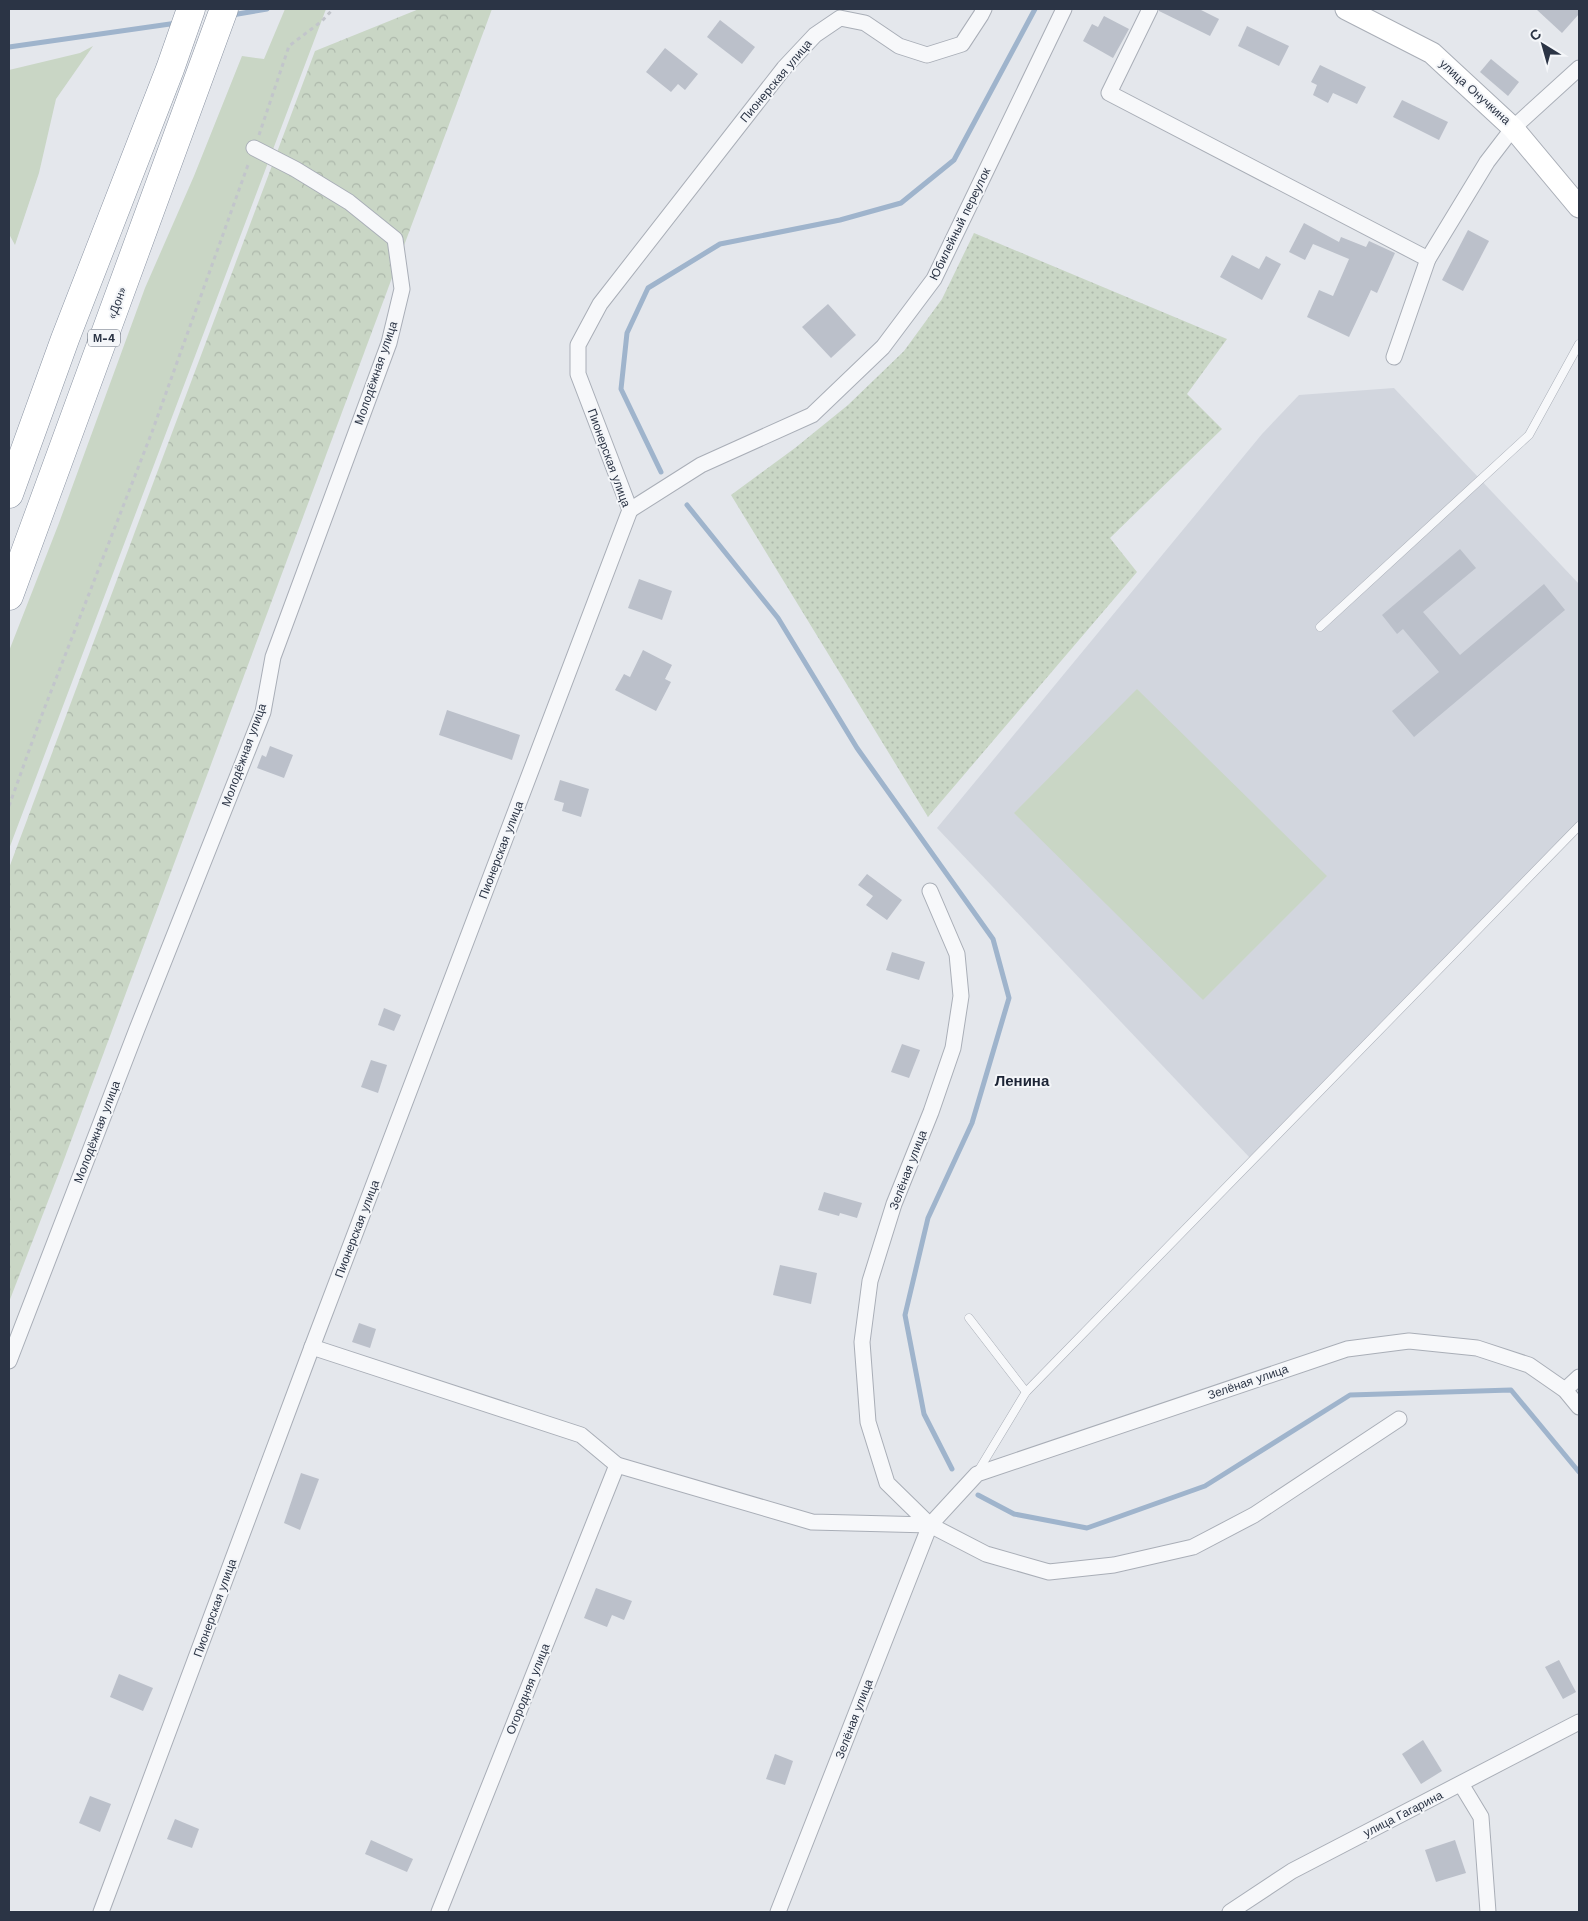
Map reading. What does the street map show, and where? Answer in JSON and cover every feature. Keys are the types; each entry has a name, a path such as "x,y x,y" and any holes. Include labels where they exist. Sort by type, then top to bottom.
{"highway":[{"path":"162,65 172,9"},
{"name":"М-4","path":"9,494 162,65 192,9"},
{"name":"«Дон»","path":"9,596 158,191 205,82 224,9"},
{"path":"205,82 238,9"}],"street":[{"name":"Пионерская улица","path":"101,1912 312,1347 630,510 578,374 578,345 600,304 784,68 815,35 840,18 865,23 899,46 926,55 962,44 984,9"},
{"name":"Юбилейный переулок","path":"630,510 701,465 812,415 883,347 934,279 1064,9"},
{"path":"1150,9 1109,93 1428,259"},
{"name":"улица Онучкина","path":"1346,9 1432,53 1514,128 1579,207"},
{"path":"1394,357 1428,259 1487,162 1514,128 1579,68"},
{"name":"Молодёжная улица","path":"9,1362 263,712 273,657 389,343 402,289 394,238 349,202 295,169 254,148"},
{"name":"Зелёная улица","path":"930,891 957,954 961,996 953,1048 931,1112 894,1204 870,1282 862,1342 868,1422 887,1483 930,1525 986,1554 1049,1572 1114,1565 1193,1547 1254,1514 1398,1419"},
{"name":"Зелёная улица","path":"778,1912 930,1525 977,1474 1347,1349 1410,1341 1477,1348 1529,1365 1566,1390 1579,1407"},
{"path":"312,1347 581,1435 618,1465 812,1522 930,1525"},
{"path":"1566,1390 1579,1376"},
{"name":"Огородняя улица","path":"440,1912 618,1465"},
{"name":"улица Гагарина","path":"1230,1912 1292,1871 1579,1722"},
{"path":"1461,1784 1482,1817 1488,1912"}],"lane":[{"path":"1320,627 1529,434 1579,344"},
{"path":"977,1474 1026,1392 1579,826"},
{"path":"969,1318 1026,1392"}],"path":[{"path":"9,806 43,712 152,432 289,46 322,21 333,9"}],"shaded area":[{"path":"1394,388 1579,584 1579,829 1251,1159 937,828 1262,434 1299,395"}],"green space":[{"path":"285,9 326,9 9,849 9,651 59,523 145,288 194,176 242,56 264,59"},
{"path":"419,9 492,9 62,1165 9,1302 9,868 315,51"},
{"path":"93,46 56,99 39,173 15,245 9,234 9,70 80,53"},
{"path":"974,233 1227,339 1187,394 1222,429 1110,538 1137,572 928,817 731,495 795,448 848,405 904,351 942,299"},
{"path":"1137,689 1327,876 1203,1000 1014,813"}],"building":[{"path":"1159,9 1199,9 1219,19 1210,36 1159,11"},
{"path":"1536,9 1579,9 1579,14 1562,33"},
{"path":"1104,16 1129,29 1113,58 1083,41 1092,24 1098,27"},
{"path":"720,20 755,47 742,64 707,37"},
{"path":"1247,26 1289,46 1279,66 1238,46"},
{"path":"665,48 698,74 685,90 678,84 671,92 646,72"},
{"path":"1491,59 1519,82 1508,96 1480,72"},
{"path":"1320,65 1366,87 1357,104 1333,93 1328,103 1313,95 1317,85 1311,82"},
{"path":"1402,100 1448,122 1439,140 1393,117"},
{"path":"1304,223 1339,242 1341,237 1366,247 1369,241 1395,253 1377,293 1371,290 1349,337 1307,317 1319,290 1333,296 1349,259 1313,244 1305,260 1289,252"},
{"path":"1468,230 1489,241 1463,291 1442,280"},
{"path":"1232,255 1259,269 1266,256 1281,264 1262,300 1220,277"},
{"path":"828,304 856,335 831,358 802,327"},
{"path":"1460,549 1476,568 1423,612 1460,655 1544,584 1565,610 1414,737 1392,711 1439,672 1403,629 1397,634 1382,615"},
{"path":"639,579 672,591 662,620 628,608"},
{"path":"643,650 672,665 665,679 671,682 656,711 615,690 624,674 630,677"},
{"path":"447,710 520,735 512,760 439,735"},
{"path":"270,746 293,755 284,778 257,768 262,755 266,757"},
{"path":"560,780 589,789 581,817 562,811 564,803 554,800"},
{"path":"867,874 902,900 887,920 866,905 873,896 858,885"},
{"path":"892,952 925,962 919,980 886,970"},
{"path":"384,1008 401,1015 394,1031 378,1025"},
{"path":"902,1044 920,1050 909,1078 891,1072"},
{"path":"371,1060 387,1065 378,1093 361,1087"},
{"path":"824,1192 862,1203 857,1218 840,1213 839,1216 818,1210"},
{"path":"780,1265 817,1273 811,1304 773,1295"},
{"path":"359,1323 376,1329 370,1348 352,1342"},
{"path":"301,1473 319,1479 300,1530 284,1523"},
{"path":"596,1588 632,1601 624,1620 612,1615 607,1627 584,1618"},
{"path":"1559,1660 1576,1692 1563,1699 1545,1667"},
{"path":"119,1674 153,1688 143,1711 110,1697"},
{"path":"1423,1740 1442,1771 1421,1784 1402,1754"},
{"path":"775,1754 793,1761 785,1785 766,1779"},
{"path":"90,1796 111,1804 100,1832 79,1823"},
{"path":"175,1819 199,1829 192,1848 167,1839"},
{"path":"371,1840 413,1859 407,1872 365,1854"},
{"path":"1455,1840 1466,1873 1436,1882 1425,1850"}],"waterway":[{"path":"232,15 267,9"},
{"path":"661,472 621,389 627,333 648,288 720,244 840,220 901,203 954,160 1035,9"},
{"path":"9,47 177,23"},
{"path":"687,505 778,618 857,748 993,939 1009,998 972,1123 928,1218 905,1315 924,1414 952,1469"},
{"path":"978,1495 1014,1514 1087,1528 1205,1486 1350,1395 1511,1390 1579,1472"}],"district":[{"name":"Ленина","path":"1022,1081"}]}
